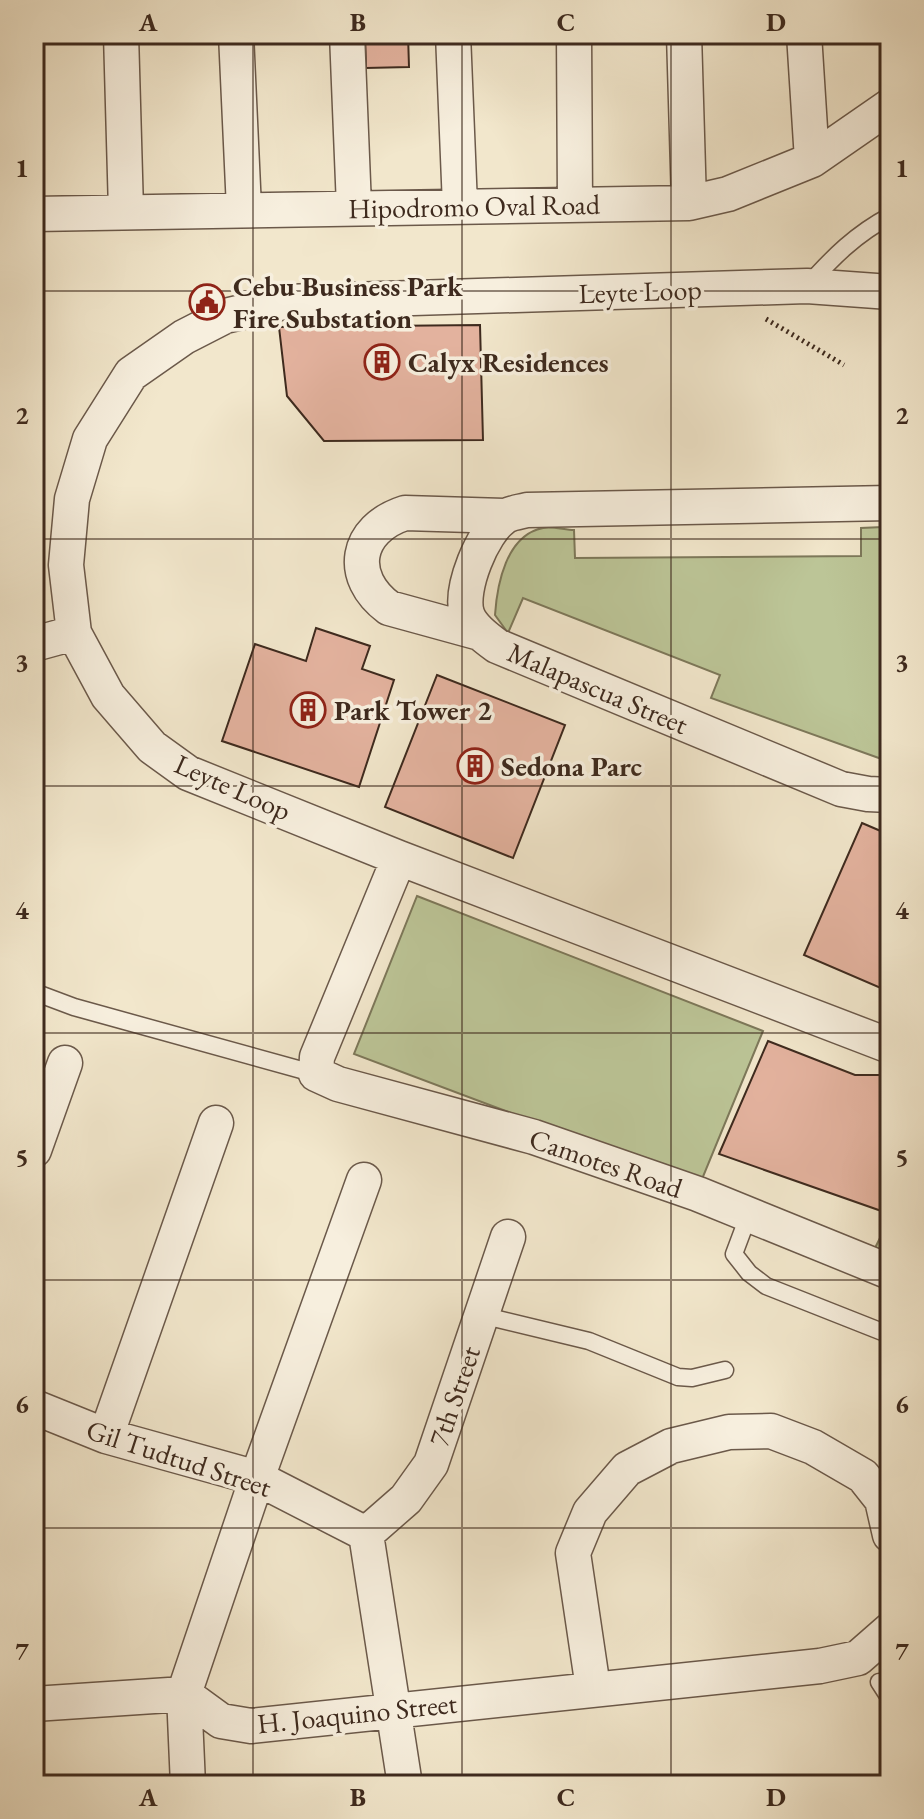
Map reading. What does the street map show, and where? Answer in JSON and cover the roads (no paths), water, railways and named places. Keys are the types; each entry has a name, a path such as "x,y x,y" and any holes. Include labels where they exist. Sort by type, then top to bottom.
{"street":[{"path":"121,34 126,211"},
{"path":"236,34 244,209"},
{"path":"347,34 354,207"},
{"path":"453,34 460,206"},
{"path":"574,34 575,204"},
{"path":"684,34 689,203"},
{"path":"804,34 812,160"},
{"name":"Hipodromo Oval Road","path":"34,214 689,203 728,194 812,160 890,106"},
{"name":"Leyte Loop","path":"890,292 807,286 284,302 225,316 184,337 131,374 90,439 72,499 66,565 74,633 108,696 152,747 188,773 399,858 890,1046"},
{"path":"480,633 389,608 377,599 367,586 362,571 362,555 377,527 405,513 504,516 527,510 890,503"},
{"name":"Malapascua Street","path":"504,516 486,536 467,590 467,614 480,633 497,646 841,789 890,795"},
{"path":"34,644 74,633"},
{"path":"316,1074 317,1057 399,858"},
{"path":"34,1150 65,1063"},
{"name":"Camotes Road","path":"316,1074 338,1084 534,1137 749,1214 890,1272"},
{"path":"106,1436 216,1123"},
{"path":"188,1785 184,1694 257,1478 364,1180"},
{"name":"7th Street","path":"366,1534 406,1499 431,1464 508,1237"},
{"name":"Gil Tudtud Street","path":"34,1407 106,1436 257,1478 366,1534"},
{"path":"593,1688 573,1553 590,1512 627,1469 671,1446 729,1432 771,1431 813,1447 863,1476 882,1500 890,1535"},
{"path":"366,1534 405,1785"},
{"name":"H. Joaquino Street","path":"184,1694 221,1721 251,1726 820,1666 858,1658 890,1630"},
{"path":"34,1704 184,1694"}],"lane":[{"path":"807,286 841,248 865,229 890,216"},
{"name":"Camotes Road","path":"34,992 74,1007 316,1074"},
{"path":"749,1214 734,1254 749,1273 766,1286 890,1335"},
{"path":"481,1315 589,1341 678,1377 692,1378 725,1370"},
{"path":"879,1682 890,1699"}],"place":[{"name":"Cebu Business Park Fire Substation","path":"207,302"},
{"name":"Calyx Residences","path":"382,362"},
{"name":"Park Tower 2","path":"308,710"},
{"name":"Sedona Parc","path":"475,766"}]}
